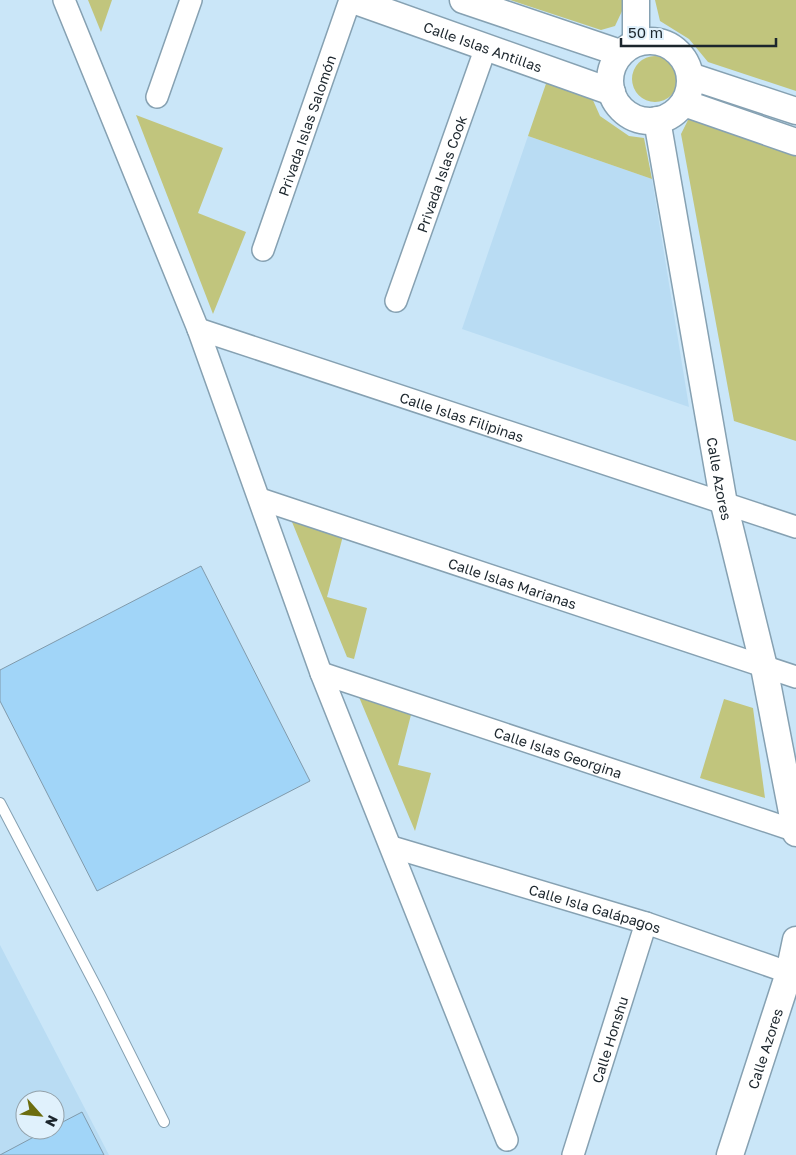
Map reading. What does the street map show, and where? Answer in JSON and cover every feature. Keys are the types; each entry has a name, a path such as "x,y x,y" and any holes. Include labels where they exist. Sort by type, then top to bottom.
{"street":[{"path":"64,0 198,329 321,673 508,1140"},
{"path":"157,97 191,0"},
{"name":"Calle Islas Antillas","path":"351,0 612,92"},
{"name":"Privada Islas Salomón","path":"263,250 351,0"},
{"path":"463,0 628,48"},
{"path":"628,48 636,0"},
{"path":"649,40 667,43 682,55 690,70 690,76 690,91 684,103 673,115 646,121 626,114 614,100 610,74 614,61 628,48 649,40"},
{"name":"Privada Islas Cook","path":"396,301 486,47"},
{"path":"690,76 796,111"},
{"path":"684,103 796,142"},
{"name":"Calle Azores","path":"657,120 724,504 764,667 796,832"},
{"name":"Calle Islas Filipinas","path":"198,329 796,527"},
{"name":"Calle Islas Marianas","path":"260,499 796,677"},
{"name":"Calle Islas Georgina","path":"321,673 796,832"},
{"name":"Calle Isla Galápagos","path":"392,847 646,923 793,974"},
{"name":"Calle Honshu","path":"573,1155 646,923"},
{"name":"Calle Azores","path":"730,1155 793,974 796,940"}],"lane":[{"path":"0,802 164,1122"}],"shaded area":[{"path":"528,136 652,179 689,407 462,329"},
{"path":"0,945 109,1155 0,1155"}],"green space":[{"path":"88,0 112,0 101,32"},
{"path":"510,0 622,0 623,9 615,26 601,30"},
{"path":"655,0 796,0 796,91 708,62 689,39 660,21"},
{"path":"655,56 668,60 674,66 678,79 674,92 668,98 655,102 642,98 636,92 632,79 636,66 642,60"},
{"path":"549,75 588,89 600,116 629,136 644,138 652,179 528,136"},
{"path":"136,115 223,148 198,213 246,232 213,314"},
{"path":"701,118 796,148 796,441 734,421 681,134 688,120"},
{"path":"290,517 344,532 327,597 367,608 354,659 347,657"},
{"path":"359,697 412,711 398,765 431,773 415,831"},
{"path":"724,699 753,708 765,798 700,778"}],"building":[{"path":"201,566 310,781 97,891 0,701 0,670"},
{"path":"82,1112 104,1155 0,1155 28,1140 65,1140 65,1121"}]}
